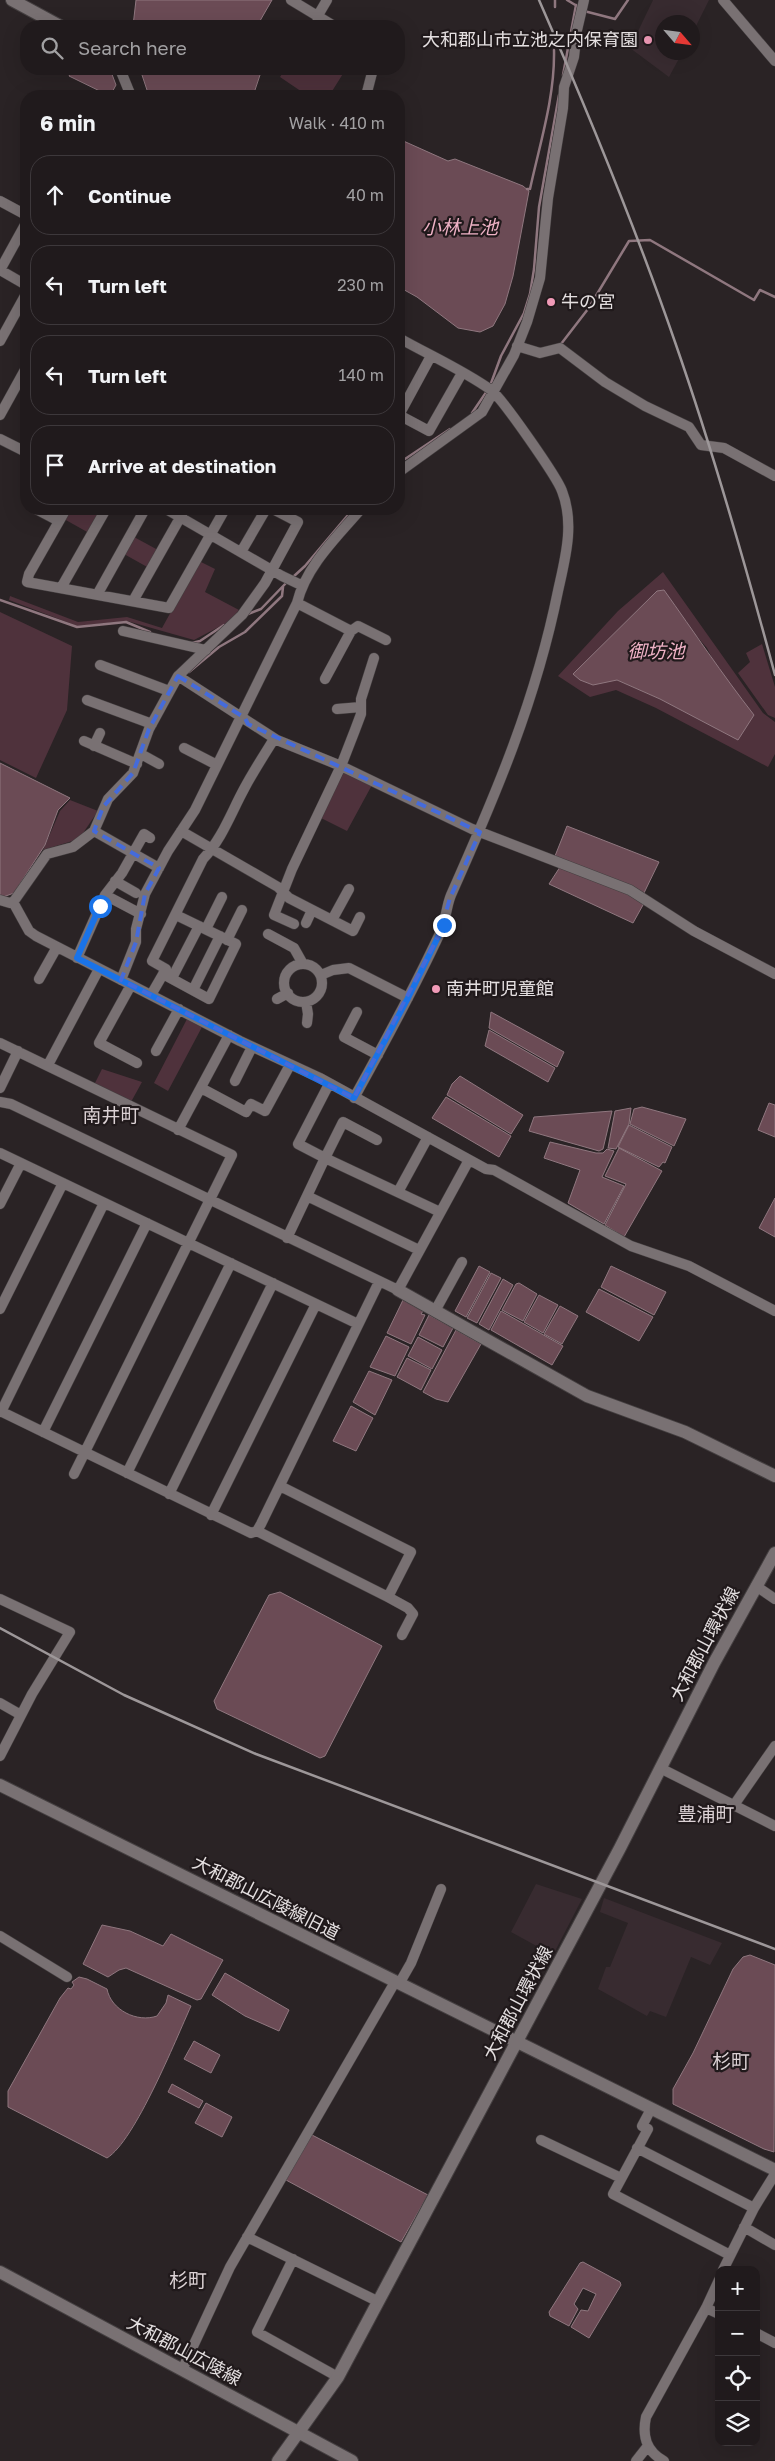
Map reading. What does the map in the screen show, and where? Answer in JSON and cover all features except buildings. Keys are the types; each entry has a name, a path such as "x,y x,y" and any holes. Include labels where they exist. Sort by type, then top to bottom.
{"main road":[{"path":"12,0 49,20"},
{"path":"398,1290 587,1396 685,1432 775,1476"},
{"name":"大和郡山環状線","path":"278,2461 338,2377 377,2301 517,2043 660,1768 775,1553"},
{"name":"大和郡山広陵線旧道","path":"0,1785 775,2170"},
{"name":"大和郡山広陵線","path":"0,2272 352,2461"}],"street":[{"path":"291,0 323,20"},
{"path":"317,17 327,0"},
{"path":"723,0 775,61"},
{"path":"405,467 423,453 475,419 517,346 534,304 540,278 548,198 564,87 574,57 582,6"},
{"path":"122,75 129,90"},
{"path":"368,90 371,75"},
{"path":"0,201 20,211"},
{"path":"20,234 0,270 20,282"},
{"path":"0,341 20,305"},
{"path":"354,1098 408,998 444,925 450,898 480,832 532,693 552,619 568,533 568,514 562,491 550,470 491,390 432,356 405,343"},
{"path":"517,346 540,353 560,348 605,382 645,406 689,427 701,445 724,448 775,476"},
{"path":"405,404 432,356"},
{"path":"405,418 429,431 462,373"},
{"path":"0,416 20,379"},
{"path":"0,439 20,449"},
{"path":"48,515 59,521"},
{"path":"62,515 29,574 27,582 169,608 222,515"},
{"path":"61,588 103,515"},
{"path":"97,595 142,515"},
{"path":"133,601 182,515"},
{"path":"186,515 211,534 271,570 299,584"},
{"path":"241,552 263,515"},
{"path":"12,902 48,854 73,847 94,831 108,799 127,782 137,764 152,724 178,676 242,615 271,570 298,522 285,515"},
{"path":"136,1063 99,1043 126,983 145,894 195,810 297,603 299,584 356,515"},
{"path":"297,603 351,631"},
{"path":"325,679 351,631 358,626 386,640"},
{"path":"123,631 206,650"},
{"path":"294,924 274,915 300,850 341,766 361,714 361,699 374,658"},
{"path":"100,665 169,691"},
{"path":"178,676 241,715 248,724 274,738 341,766 480,832 630,890 694,931 775,974"},
{"path":"87,700 152,724"},
{"path":"336,709 361,707"},
{"path":"94,746 100,733"},
{"path":"167,976 166,969 152,961 203,859 213,849 274,738"},
{"path":"84,742 137,764"},
{"path":"184,748 217,765"},
{"path":"141,754 159,764"},
{"path":"94,831 159,868"},
{"path":"181,831 312,910 332,920 353,930 360,917"},
{"path":"77,958 105,895 144,834 150,838"},
{"path":"115,881 136,893"},
{"path":"332,920 349,889"},
{"path":"105,895 141,914"},
{"path":"151,995 167,976 222,897"},
{"path":"0,900 12,902 30,932 77,958 252,1047 330,1084 469,1160 529,1188 641,1251 689,1266 775,1312"},
{"path":"193,990 242,910"},
{"path":"306,923 312,910"},
{"path":"167,976 209,999 236,944 176,915"},
{"path":"268,934 294,948 303,964"},
{"path":"39,979 57,947"},
{"path":"303,964 313,967 321,975 321,991 314,999 306,1002 293,999 284,986 286,976 293,967 303,964"},
{"path":"321,975 333,970 349,968 408,998"},
{"path":"48,1065 99,969"},
{"path":"277,999 288,993"},
{"path":"306,1002 307,1023"},
{"path":"156,1051 178,1010"},
{"path":"357,1012 344,1037 378,1055"},
{"path":"178,1130 229,1035"},
{"path":"0,1043 232,1155 74,1474"},
{"path":"235,1081 252,1047"},
{"path":"0,1088 18,1051"},
{"path":"201,1088 246,1112 251,1104 265,1111 290,1065"},
{"path":"330,1084 298,1144 440,1212"},
{"path":"0,1102 11,1104 398,1290 469,1160"},
{"path":"287,1238 343,1122 377,1140"},
{"path":"398,1192 428,1137"},
{"path":"0,1153 358,1324"},
{"path":"0,1204 21,1163"},
{"path":"0,1309 63,1183"},
{"path":"307,1196 419,1250"},
{"path":"104,1203 1,1411 245,1532 251,1533 257,1530 379,1282"},
{"path":"43,1432 147,1223"},
{"path":"435,1310 462,1262"},
{"path":"127,1473 231,1263"},
{"path":"169,1494 273,1283"},
{"path":"211,1515 316,1304"},
{"path":"280,1486 411,1552 388,1597"},
{"path":"257,1530 408,1608 413,1614 402,1635"},
{"path":"756,1586 775,1598"},
{"path":"0,1599 70,1632 51,1661 21,1715 5,1736 0,1756"},
{"path":"0,1703 21,1715"},
{"path":"734,1804 775,1746"},
{"path":"660,1768 775,1826"},
{"path":"182,2370 230,2267 397,1983 411,1963 441,1889"},
{"path":"0,1936 67,1978"},
{"path":"651,2109 642,2126 648,2129 613,2194 730,2255"},
{"path":"541,2140 621,2178"},
{"path":"637,2148 754,2208"},
{"path":"725,2266 754,2208 775,2174"},
{"path":"744,2227 775,2244"},
{"path":"248,2237 377,2301"},
{"path":"292,2259 257,2332 338,2377"},
{"path":"664,2461 647,2447 643,2430 651,2404 706,2308 715,2289"},
{"path":"706,2308 715,2312"},
{"path":"760,2335 775,2343"},
{"path":"636,2461 647,2447"}],"highlighted area":[{"path":"178,676 245,718 248,724 480,832 450,898 440,933 354,1098 121,980 136,942 145,894 159,868 94,831 103,807 133,773 149,729"}],"shaded area":[{"name":"大和郡山市立池之内保育園","path":"653,0 709,0 700,18 700,15 655,15 655,60 678,60 669,77 630,48"},
{"path":"281,75 342,75 333,90 299,90 280,77"},
{"path":"66,515 98,516 89,533 64,519"},
{"path":"134,537 158,550 149,568 124,554"},
{"path":"199,561 215,569 205,592 239,610 230,621 194,640 127,621 77,626 9,600 10,596 78,622 127,617 162,628"},
{"path":"663,572 763,713 775,722 775,754 768,767 656,708 616,690 590,697 558,676 618,611","holes":["657,591 707,648 717,668 660,699 617,680 573,674"]},
{"path":"0,612 72,646 67,710 36,778 0,760"},
{"path":"762,644 775,687 775,718 768,715 738,673 750,662 746,653"},
{"path":"347,773 372,785 347,831 321,818 343,774"},
{"path":"70,800 98,811 79,839 43,850 60,811"},
{"path":"187,1019 202,1027 168,1091 154,1083"},
{"path":"102,1069 142,1082 131,1102 94,1085"},
{"path":"536,1884 582,1899 553,1955 511,1932"},
{"path":"604,1898 722,1943 710,1965 691,1957 666,2017 650,2011 647,2016 598,1989 606,1967 610,1967 628,1923 600,1912"}],"water":[{"path":"136,0 272,0 260,20 134,20"},
{"path":"112,75 116,85 113,90 98,90 69,76"},
{"path":"142,75 260,75 255,90 147,90"},
{"name":"小林上池","path":"405,142 448,161 455,159 523,186 529,191 513,276 505,304 493,326 480,332 458,328 417,297 405,290"},
{"name":"御坊池","path":"664,590 719,669 754,715 738,740 660,699 617,680 593,685 580,680 573,674 657,591"},
{"path":"0,763 70,798 58,810 45,845 14,893 3,897 0,896"},
{"path":"567,826 659,862 643,895 555,856"},
{"path":"560,867 641,901 643,905 633,923 549,884"},
{"path":"491,1012 564,1052 557,1067 489,1028"},
{"path":"489,1030 555,1068 548,1082 485,1046"},
{"path":"460,1076 523,1115 511,1134 447,1095 452,1084"},
{"path":"446,1097 511,1136 499,1157 432,1118"},
{"path":"769,1103 775,1105 775,1137 758,1130"},
{"path":"642,1107 686,1119 674,1146 630,1124 634,1109"},
{"path":"631,1108 629,1124 616,1149 608,1148 615,1111"},
{"path":"612,1111 603,1149 599,1151 529,1131 534,1117"},
{"path":"629,1125 672,1147 665,1163 663,1162 659,1167 618,1147"},
{"path":"550,1142 596,1153 603,1153 607,1149 614,1151 602,1177 624,1186 604,1224 568,1203 580,1170 544,1158"},
{"path":"619,1148 662,1171 624,1237 605,1225 626,1184 605,1176"},
{"path":"775,1198 775,1237 759,1228"},
{"path":"479,1266 490,1272 466,1317 455,1311"},
{"path":"611,1266 666,1292 654,1315 601,1287"},
{"path":"491,1273 501,1278 477,1323 467,1318"},
{"path":"503,1279 513,1285 489,1330 479,1324"},
{"path":"519,1283 537,1294 523,1321 502,1310 516,1284"},
{"path":"599,1289 653,1317 639,1341 586,1312"},
{"path":"539,1295 558,1305 543,1333 524,1322"},
{"path":"403,1300 423,1311 421,1314 425,1315 411,1344 387,1333"},
{"path":"560,1306 578,1316 562,1344 544,1334"},
{"path":"501,1311 563,1346 552,1365 491,1330"},
{"path":"429,1315 453,1328 443,1347 419,1335"},
{"path":"456,1330 481,1344 448,1402 436,1399 423,1392"},
{"path":"386,1336 409,1347 395,1376 370,1367"},
{"path":"418,1337 442,1350 432,1369 408,1356"},
{"path":"407,1358 431,1370 421,1390 397,1377"},
{"path":"369,1371 392,1380 375,1415 353,1402"},
{"path":"351,1406 373,1418 356,1451 333,1441"},
{"path":"280,1592 382,1646 325,1756 320,1758 217,1709 214,1701 269,1595"},
{"path":"102,1925 130,1931 163,1946 171,1934 223,1960 201,1999 197,2000 126,1968 108,1977 83,1964"},
{"path":"750,1955 775,1965 774,2152 764,2149 673,2104 673,2089 693,2053 733,1969 743,1957"},
{"path":"225,1973 289,2010 279,2031 245,2016 212,1995"},
{"path":"79,1977 107,1989 109,1996 119,2009 133,2016 149,2018 157,2016 166,2003 168,1995 191,2006 142,2111 130,2132 118,2148 107,2158 8,2107 8,2091 60,1998 68,1988 71,1989 74,1985 72,1982"},
{"path":"194,2041 220,2055 211,2073 184,2059"},
{"path":"172,2084 203,2101 199,2108 168,2092"},
{"path":"206,2103 232,2117 222,2137 195,2123"},
{"path":"312,2135 428,2195 401,2242 286,2180"},
{"path":"583,2262 620,2282 621,2285 589,2338 571,2327 581,2310 588,2311 596,2294 583,2288 574,2304 578,2309 569,2326 550,2316 549,2312 580,2263"}],"waterway":[{"path":"555,0 555,7"},
{"path":"567,0 577,6"},
{"path":"584,11 615,19 628,0"},
{"path":"563,75 576,5"},
{"path":"527,189 530,189 546,120 554,68 554,50"},
{"path":"490,386 501,356 524,313 530,294 539,207 559,95"},
{"path":"561,344 588,309 629,241 650,240 754,300 760,290 775,297"},
{"path":"472,413 487,391"},
{"path":"405,459 450,429"},
{"path":"293,577 305,566 348,515"},
{"path":"248,614 261,609 287,582"},
{"path":"189,672 219,647 245,632 282,596 283,587"},
{"path":"0,600 77,627 126,622 150,632"},
{"path":"192,643 200,641 224,625"}],"railway":[{"path":"539,0 644,255 675,342 728,507 775,675"},
{"path":"0,1628 124,1695 256,1754 775,1949"}],"place":[{"name":"大和郡山市立池之内保育園","path":"648,40"},
{"name":"牛の宮","path":"551,302"},
{"name":"南井町児童館","path":"436,989"}],"district":[{"name":"南井町","path":"111,1115"},
{"name":"豊浦町","path":"706,1814"},
{"name":"杉町","path":"731,2061"},
{"name":"杉町","path":"188,2280"}],"route":[{"path":"100,906 77,958 240,1041 320,1078 354,1098 388,1038 444,925"}]}
